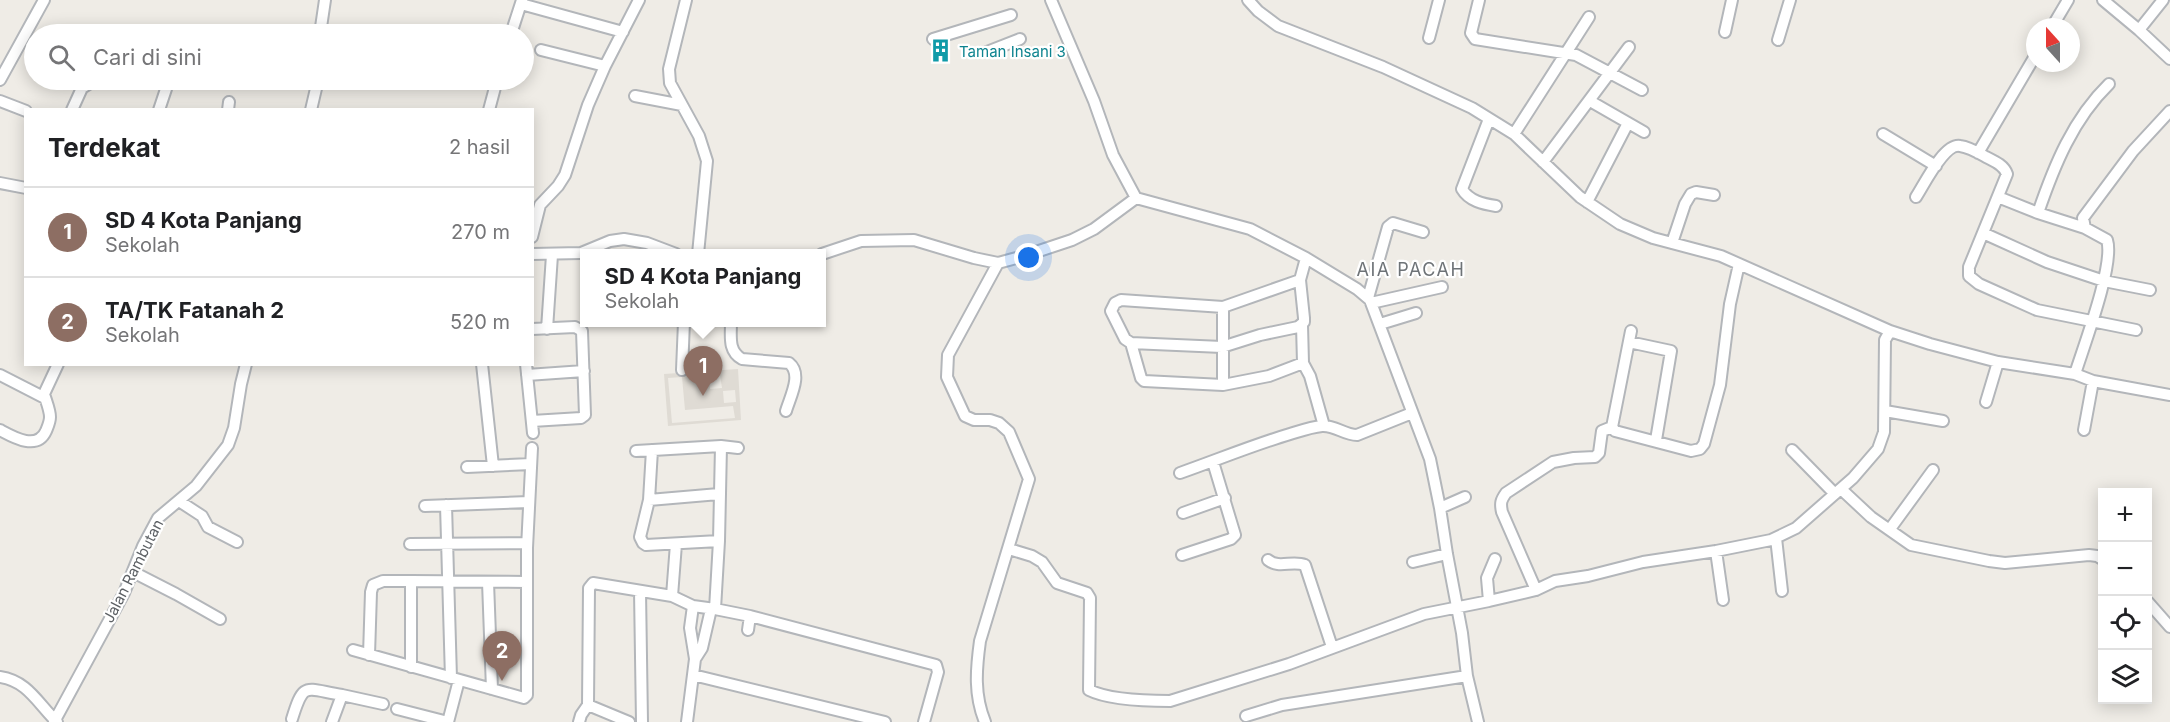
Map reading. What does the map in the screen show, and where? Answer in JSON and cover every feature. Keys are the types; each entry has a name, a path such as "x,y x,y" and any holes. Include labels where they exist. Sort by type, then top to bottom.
{"street":[{"path":"31,24 44,0"},
{"path":"321,24 325,0"},
{"path":"534,229 540,205 565,175 588,105 639,0"},
{"path":"686,0 669,69 670,83 699,136 707,161 698,249"},
{"path":"1051,0 1094,101 1113,155 1136,198 1250,229 1306,258 1357,289 1369,301 1380,324 1430,459 1462,633 1467,676 1478,722"},
{"path":"1248,0 1278,26 1383,67 1489,118 1514,134 1587,202 1620,224 1653,238 1720,256 1890,331 1998,362 2075,374 2093,381 2170,395"},
{"path":"1430,38 1439,0"},
{"path":"1479,0 1472,33 1475,39 1576,54 1642,90"},
{"path":"1725,32 1732,0"},
{"path":"1778,40 1790,0"},
{"path":"2057,18 2068,0"},
{"path":"2103,0 2170,59"},
{"path":"2139,30 2163,0"},
{"path":"514,24 521,2 623,32"},
{"path":"933,39 1011,15"},
{"path":"1514,134 1589,17"},
{"path":"0,80 24,36"},
{"path":"987,52 1020,39"},
{"path":"1543,162 1629,47"},
{"path":"541,50 605,66"},
{"path":"1978,153 2026,71"},
{"path":"2038,213 2061,152 2088,106 2109,84"},
{"path":"73,108 81,90"},
{"path":"160,108 166,90"},
{"path":"311,108 316,90"},
{"path":"490,108 494,90"},
{"path":"635,96 682,105"},
{"path":"0,101 24,110"},
{"path":"1590,101 1644,132"},
{"path":"2085,228 2083,218 2133,151 2170,111"},
{"path":"1489,118 1462,189 1465,194 1481,204 1496,206"},
{"path":"1587,202 1628,123"},
{"path":"1883,134 1936,166"},
{"path":"1916,197 1945,152 1954,146 1978,153 2003,167 2006,171 1998,197 1969,267 1969,276 2037,310 2136,330"},
{"path":"0,183 24,188"},
{"path":"1672,243 1685,204 1691,194 1696,192 1714,195"},
{"path":"1998,197 2085,228 2104,238 2108,243 2104,281 2075,374"},
{"path":"826,253 861,241 914,240 998,263 1072,240 1094,229 1136,198"},
{"path":"1369,301 1388,227 1393,223 1423,232"},
{"path":"1983,233 2047,262 2104,281 2150,290"},
{"path":"591,249 610,241 624,239 648,243 663,249"},
{"path":"534,254 580,253"},
{"path":"547,329 552,255"},
{"path":"1306,258 1300,280 1304,318 1302,363 1310,376 1324,426"},
{"path":"985,722 976,692 980,641 1029,479 1009,432 999,423 990,420 974,420 965,416 947,377 948,355 998,263"},
{"path":"1612,427 1615,431 1656,440 1690,451 1700,449 1704,444 1720,384 1730,304 1739,264"},
{"path":"1300,280 1223,307 1121,300 1115,303 1111,311 1125,339 1131,343 1222,347 1302,325"},
{"path":"1369,301 1442,286"},
{"path":"1223,307 1223,385"},
{"path":"1380,324 1416,313"},
{"path":"532,421 585,415 582,331 575,327 534,329"},
{"path":"682,370 684,327"},
{"path":"730,327 732,348 735,355 741,359 789,363 794,366 796,376 786,411"},
{"path":"1009,549 1032,556 1042,562 1056,584 1087,593 1090,598 1088,688 1091,692 1151,701 1170,701 1289,664 1424,614 1490,602 1536,590 1555,581 1588,576 1643,562 1716,551 1776,538 1796,528 1838,491 1878,449 1884,432 1884,350 1885,340 1890,331"},
{"path":"1612,427 1630,337 1671,351 1656,440"},
{"path":"1131,343 1141,378 1144,381 1223,385 1269,376 1302,363"},
{"path":"1986,402 1998,362"},
{"path":"0,430 25,441 35,441 43,436 50,422 44,394 57,366"},
{"name":"Jalan Rambutan","path":"55,722 133,572 143,546 158,518 168,507 179,501 196,486 228,445 234,428 240,384 245,366"},
{"path":"482,366 493,466"},
{"path":"533,433 526,370 584,371"},
{"path":"0,375 45,398"},
{"path":"2084,430 2093,381"},
{"path":"1885,411 1943,422"},
{"path":"1180,473 1214,462 1264,441 1324,426 1336,428 1349,435 1357,435 1412,413"},
{"path":"1536,590 1502,512 1500,504 1502,499 1506,493 1553,462 1595,457 1599,453 1602,431 1612,427"},
{"path":"695,659 702,648 713,609 719,541 721,446"},
{"path":"636,451 721,446 738,448"},
{"path":"353,650 524,698 527,695 527,543 532,448"},
{"path":"652,450 649,501 640,540 646,545 719,541"},
{"path":"1792,450 1838,491 1911,545 1989,561 2019,562 2089,555 2098,556"},
{"path":"1182,555 1234,538 1235,530 1214,462"},
{"path":"467,466 531,464"},
{"path":"1890,529 1933,470"},
{"path":"649,501 719,494"},
{"path":"1440,508 1465,497"},
{"path":"1184,513 1225,498"},
{"path":"179,501 201,516 208,527 237,542"},
{"path":"425,506 529,502"},
{"path":"397,709 448,722 455,679 448,581 446,505"},
{"path":"1776,538 1782,591"},
{"path":"410,544 527,543"},
{"path":"672,596 675,544"},
{"path":"1716,551 1723,600"},
{"path":"1413,562 1447,554"},
{"path":"1268,560 1274,564 1305,565 1332,647"},
{"path":"1490,602 1487,578 1495,560"},
{"path":"133,572 220,620"},
{"path":"369,655 371,587 383,581 527,582"},
{"path":"411,581 411,667"},
{"path":"489,582 492,689"},
{"path":"579,722 588,705 589,588 596,582 672,596 693,606 750,616 936,665 938,672 924,722"},
{"path":"640,591 642,722"},
{"path":"687,722 695,659 690,628 693,606"},
{"path":"2152,607 2170,627"},
{"path":"748,630 750,616"},
{"path":"693,675 885,722"},
{"path":"1246,716 1282,705 1467,676"},
{"path":"0,677 9,678 24,686 55,722"},
{"path":"292,719 298,697 303,692 311,690 383,704"},
{"path":"332,722 342,695"},
{"path":"588,705 629,722"}],"shaded area":[{"path":"738,369 741,420 668,426 664,374","holes":["720,375 722,388 710,389 709,376","682,377 685,410 733,406 735,418 672,423 668,378","735,390 736,402 724,403 723,391"]}],"place":[{"name":"Taman Insani 3","path":"941,51"},
{"name":"SD 4 Kota Panjang","path":"703,396"},
{"name":"TA/TK Fatanah 2","path":"502,681"}],"district":[{"name":"AIA PACAH","path":"1411,269"}]}
